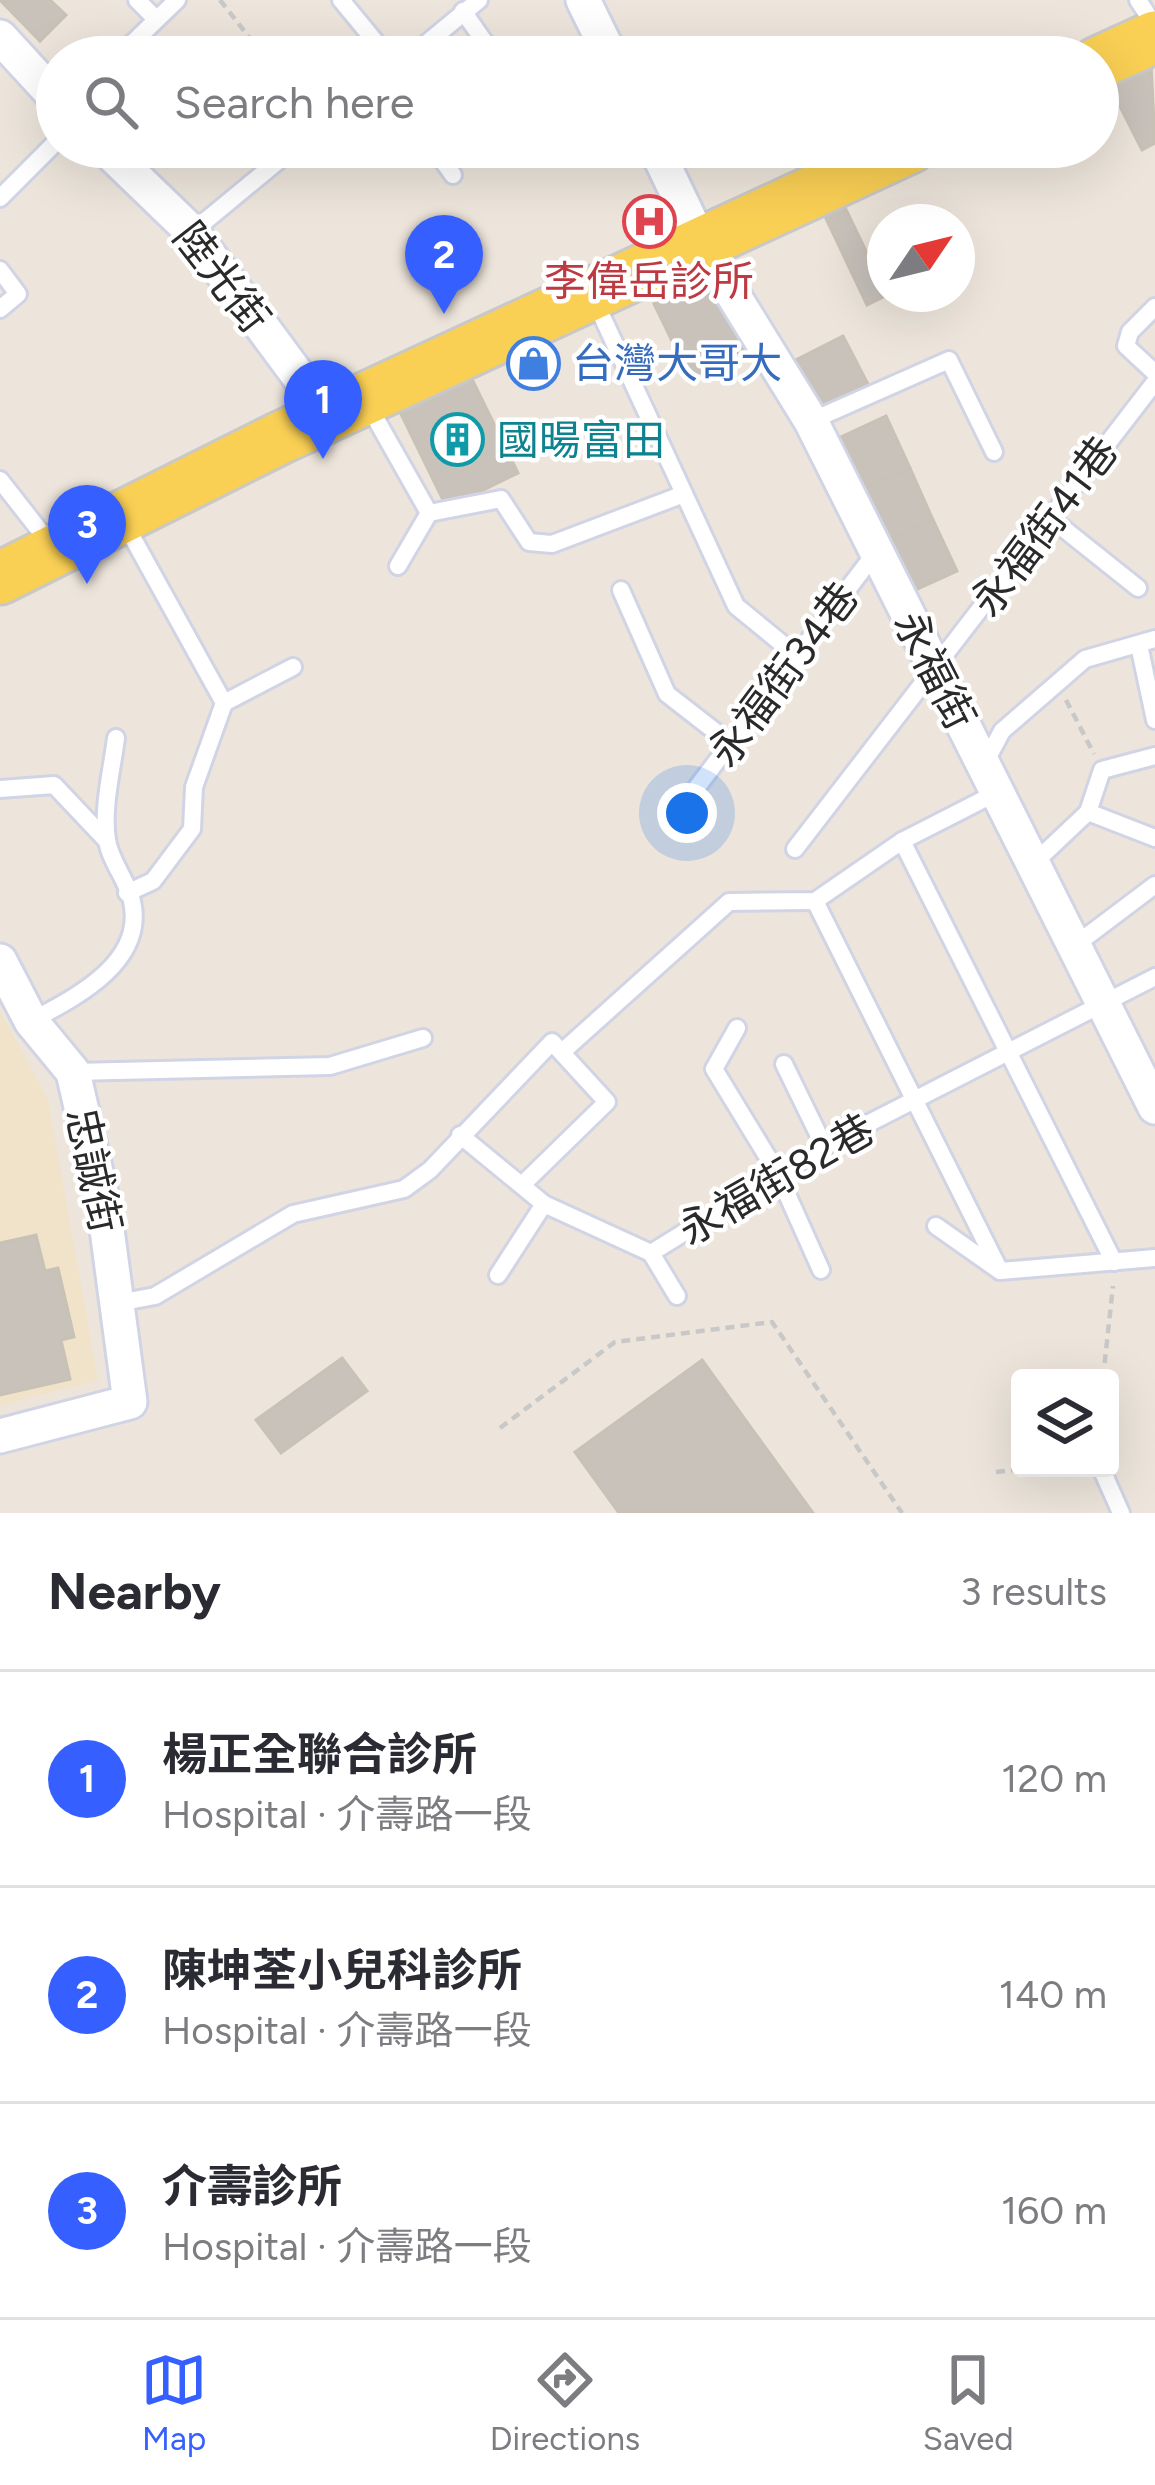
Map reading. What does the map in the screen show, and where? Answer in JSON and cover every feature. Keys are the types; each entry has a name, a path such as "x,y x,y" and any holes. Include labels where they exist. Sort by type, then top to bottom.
{"main road":[{"path":"1119,53 1155,37"},
{"path":"0,578 346,408 863,168"}],"street":[{"path":"592,3 604,36"},
{"path":"0,37 36,76"},
{"name":"陸光街","path":"126,168 192,232 346,408"},
{"name":"永福街","path":"665,168 700,241 811,421 1155,1107"},
{"name":"忠誠街","path":"0,961 31,1021 74,1072 104,1207 130,1402 0,1436"}],"lane":[{"path":"136,0 156,20"},
{"path":"140,36 177,0"},
{"path":"340,0 370,36"},
{"path":"1138,0 1155,26"},
{"path":"435,36 471,5 485,36"},
{"path":"0,198 36,162"},
{"path":"192,232 270,168"},
{"path":"448,168 453,175"},
{"path":"0,270 18,294 0,309"},
{"path":"591,292 736,606 797,656"},
{"path":"1155,308 1130,332 1126,346 1155,377"},
{"path":"811,421 950,359 994,452"},
{"name":"永福街41巷","path":"795,849 1155,377"},
{"path":"346,408 428,513"},
{"path":"0,480 55,551"},
{"path":"398,566 428,513 501,499 529,542 552,544 684,494"},
{"path":"121,518 224,703"},
{"path":"1049,518 1138,588"},
{"name":"永福街34巷","path":"691,795 876,552"},
{"path":"621,590 667,694 730,743"},
{"path":"562,1052 729,902 815,901 989,780 1002,731 1059,686 1084,659 1147,642 1155,720"},
{"path":"127,893 153,880 192,829 194,787 224,703 293,667"},
{"path":"107,841 116,738"},
{"path":"1032,865 1088,812 1102,770 1155,756"},
{"path":"0,789 53,785 107,841 132,902 128,936 113,965 92,988 31,1021"},
{"path":"1088,812 1155,838"},
{"path":"902,841 1114,1262"},
{"path":"1074,946 1155,885"},
{"path":"815,901 1000,1270"},
{"name":"永福街82巷","path":"460,1136 524,1183 544,1204 651,1253 824,1146 1155,977"},
{"path":"737,1028 715,1069 778,1174 821,1270"},
{"path":"74,1072 330,1066 423,1038"},
{"path":"118,1304 155,1296 292,1214 404,1189 430,1170 552,1042 608,1102 524,1183"},
{"path":"784,1064 824,1146"},
{"path":"498,1274 544,1204"},
{"path":"936,1226 1000,1270 1155,1258"},
{"path":"651,1253 677,1296"},
{"path":"1105,1477 1121,1513"}],"path":[{"path":"220,0 248,36"},
{"path":"1059,686 1102,770"},
{"path":"1104,1369 1114,1262"},
{"path":"500,1428 615,1342 772,1322 902,1513"},
{"path":"996,1472 1011,1470"}],"shaded area":[{"path":"0,1011 48,1099 98,1380 0,1406"}],"building":[{"path":"0,0 50,0 66,15 45,36 36,37"},
{"path":"1151,63 1155,143 1142,150 1119,105 1119,80"},
{"path":"841,199 867,253 867,305 821,208"},
{"path":"696,281 717,289 746,348 690,378 654,304"},
{"path":"843,336 868,384 819,410 794,361"},
{"name":"國暘富田","path":"468,371 518,473 447,508 397,406"},
{"path":"886,416 910,468 865,489 841,437"},
{"path":"910,468 933,520 888,540 865,489"},
{"path":"933,520 957,571 911,592 888,540"},
{"path":"36,1235 45,1271 58,1268 74,1337 61,1340 70,1379 0,1395 0,1243"},
{"path":"342,1358 367,1391 281,1453 256,1420"},
{"path":"702,1360 813,1513 619,1513 575,1452"}],"place":[{"name":"李偉岳診所","path":"649,222"},
{"name":"陳坤荃小兒科診所","path":"444,314"},
{"name":"台灣大哥大","path":"533,363"},
{"name":"國暘富田","path":"458,440"},
{"name":"楊正全聯合診所","path":"323,459"},
{"name":"介壽診所","path":"87,584"}]}
